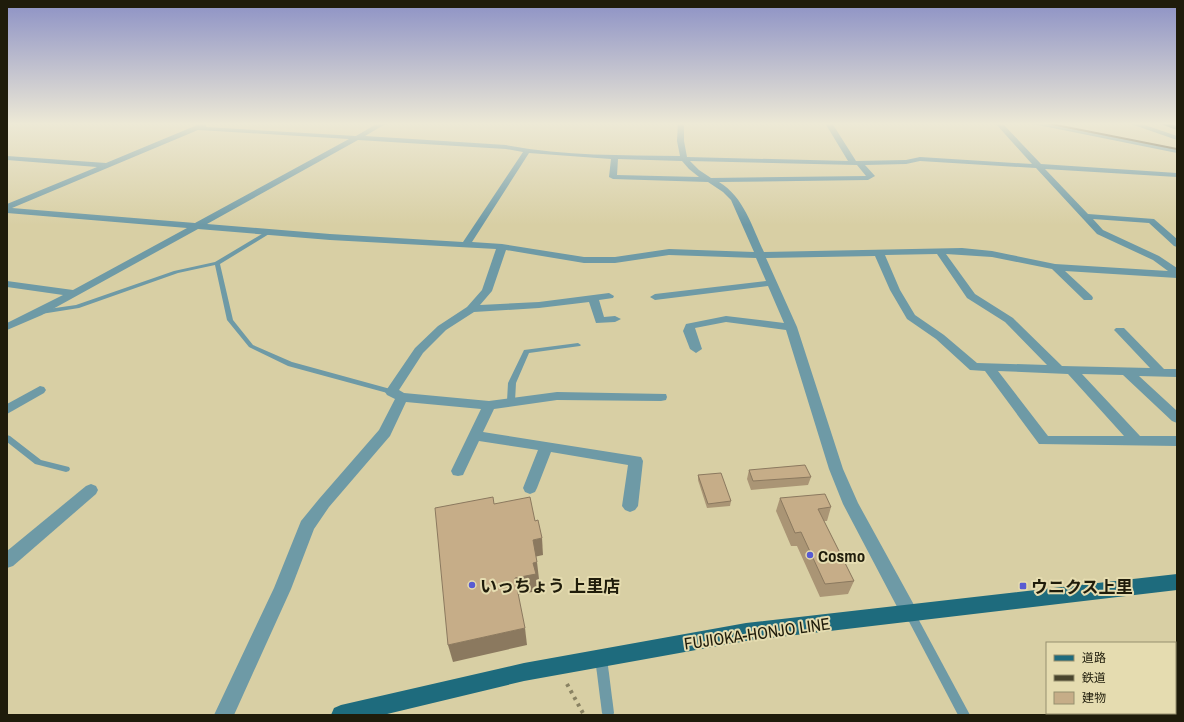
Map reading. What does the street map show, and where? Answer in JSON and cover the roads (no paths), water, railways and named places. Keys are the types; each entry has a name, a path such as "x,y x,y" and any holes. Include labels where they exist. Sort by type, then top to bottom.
{"main road":[{"name":"FUJIOKA-HONJO LINE","path":"343,715 524,672 746,632 910,614 1071,593 1177,582"}],"street":[{"path":"7,207 128,157"},
{"path":"7,327 38,313 196,225 324,157"},
{"path":"466,244 523,157"},
{"path":"611,157 856,162 906,162 920,160 1177,175"},
{"path":"615,157 613,177 708,180 868,178 871,176 852,157"},
{"path":"1028,157 1100,232 1156,258 1177,274"},
{"path":"7,158 108,165"},
{"path":"684,158 691,168 723,188 735,199 791,327 836,469 851,504 910,614"},
{"path":"7,210 196,225 267,233 502,247 584,260 615,260 669,252 760,255 940,252 992,254 1055,267 1177,274"},
{"path":"1084,216 1151,221 1177,244"},
{"path":"224,715 279,596 307,526 324,503 385,433 397,395 419,351 442,328 471,309 487,292 502,247"},
{"path":"940,252 971,296 1009,320 1058,369"},
{"path":"879,253 895,290 911,317 940,337 974,367 1177,373"},
{"path":"1055,267 1088,298"},
{"path":"654,297 772,283"},
{"path":"7,284 73,293"},
{"path":"471,309 539,305 609,296"},
{"path":"593,298 600,321 615,319"},
{"path":"696,349 689,331 690,326 726,319 791,327"},
{"path":"1120,330 1160,372"},
{"path":"988,367 1044,441 1177,441"},
{"path":"1072,369 1136,441"},
{"path":"1126,371 1177,418"},
{"path":"7,410 40,390"},
{"path":"397,395 489,405 510,401 571,395 661,397"},
{"path":"458,471 489,405"},
{"path":"474,435 636,461 630,506"},
{"path":"530,488 546,447"},
{"path":"7,561 91,490"}],"lane":[{"path":"38,313 77,307 176,272 217,263 267,233"},
{"path":"217,263 230,320 251,346 290,364 397,395"},
{"path":"510,401 512,383 526,351 578,345"},
{"path":"7,438 38,462 66,469"},
{"path":"910,614 964,715"},
{"path":"601,657 608,713"}],"place":[{"name":"Cosmo","path":"810,555"},
{"name":"いっちょう 上里店","path":"472,585"},
{"name":"ウニクス上里","path":"1023,586"}]}
